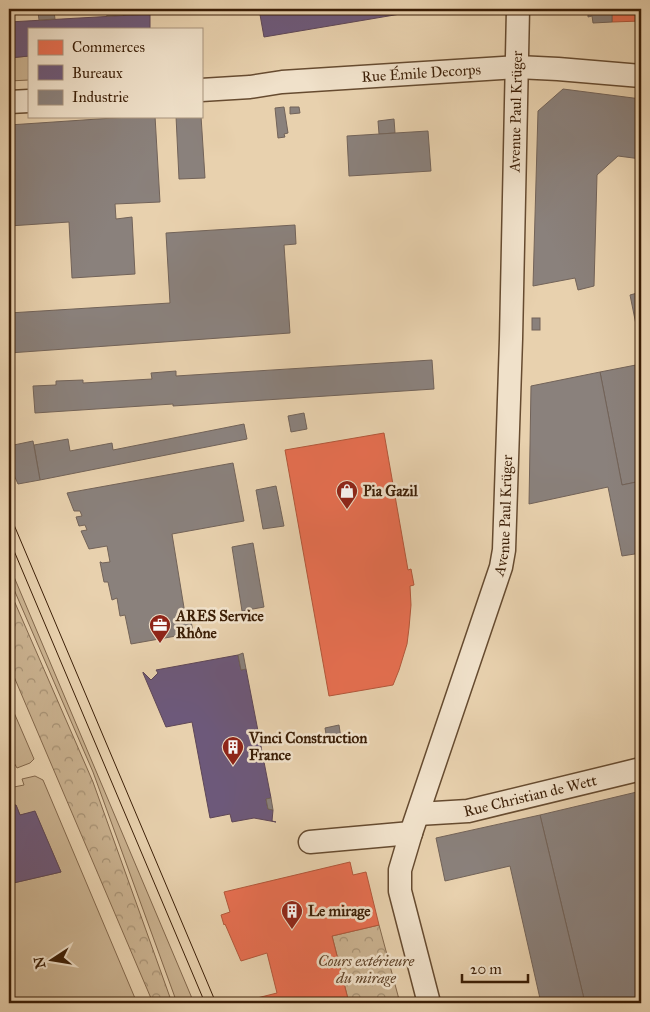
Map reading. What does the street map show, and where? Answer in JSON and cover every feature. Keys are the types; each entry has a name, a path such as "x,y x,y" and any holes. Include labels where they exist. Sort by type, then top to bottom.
{"street":[{"name":"Avenue Paul Krüger","path":"429,1003 400,892 400,870 501,567 504,550 518,9"},
{"name":"Rue Émile Decorps","path":"202,90 250,87 282,82 517,67 641,76"},
{"path":"9,102 28,101"},
{"name":"Rue Christian de Wett","path":"310,842 414,824 641,769"}],"green space":[{"path":"28,56 28,80 9,81 9,58"},
{"path":"9,565 194,1003 177,1003 93,772 9,578"},
{"path":"9,589 93,782 172,1003 153,1003 9,665"},
{"path":"9,701 34,759 30,763 17,768 13,761 9,761"},
{"path":"35,776 43,780 137,1003 9,1003 9,884 61,872 35,812 20,815 16,805 9,806 9,788 24,785 22,779"},
{"name":"Cours extérieure du mirage","path":"379,925 400,1003 349,1003 332,936"}],"building: Commerces":[{"path":"612,9 641,9 641,21 612,22"},
{"name":"Pia Gazil","path":"384,433 408,570 411,569 414,585 410,586 411,605 407,644 393,685 329,696 285,450"},
{"name":"Le mirage","path":"350,862 353,875 366,872 379,925 332,936 349,1003 259,1003 257,998 277,993 267,953 241,961 221,915 230,912 224,892"}],"building: Bureaux":[{"path":"259,9 430,9 264,37"},
{"path":"150,14 150,28 28,28 28,56 9,58 9,22"},
{"name":"Vinci Construction France","path":"238,655 241,670 246,669 271,798 266,799 268,809 273,810 272,821 276,822 254,818 232,822 230,814 210,818 192,722 166,727 143,673 151,680 158,673 156,670"},
{"path":"16,805 20,815 35,811 61,872 9,884 9,806"}],"building: Industrie":[{"path":"40,9 52,9 55,19 39,20 38,12"},
{"path":"106,9 122,9 123,15 107,16"},
{"path":"588,9 612,9 612,22 593,23 592,16 588,17"},
{"path":"563,89 641,99 641,159 618,156 597,175 594,286 578,290 575,278 533,286 538,111"},
{"path":"284,107 288,133 284,134 285,137 278,138 275,108"},
{"path":"290,107 299,107 300,113 290,114"},
{"path":"113,118 155,118 160,202 115,204 116,219 132,217 135,274 72,278 69,222 9,226 9,125"},
{"path":"176,118 201,118 205,178 179,179"},
{"path":"394,119 395,133 379,134 378,121"},
{"path":"428,131 431,171 349,176 347,136"},
{"path":"295,225 296,244 284,245 290,333 9,353 9,313 170,303 166,233"},
{"path":"641,292 641,349 630,295"},
{"path":"532,318 540,318 540,330 532,330"},
{"path":"432,360 434,389 35,413 33,386 56,385 56,381 83,380 83,383 152,379 151,373 176,371 176,376"},
{"path":"641,364 641,481 622,485 600,372"},
{"path":"600,372 622,485 641,481 641,553 622,556 608,487 529,504 531,386"},
{"path":"304,413 307,429 291,432 288,416"},
{"path":"244,424 247,439 40,480 34,445 68,439 70,451 112,443 113,450"},
{"path":"33,441 40,480 18,484 9,464 9,446"},
{"path":"233,463 244,521 172,534 186,620 191,620 193,633 131,644 125,615 120,616 117,598 112,600 108,582 104,582 100,562 110,562 107,546 89,549 81,531 87,530 85,525 79,526 76,517 82,516 80,511 74,511 67,493"},
{"path":"276,486 284,526 263,529 256,490"},
{"path":"253,543 264,607 242,611 232,547"},
{"path":"243,653 246,669 241,670 238,655"},
{"path":"339,725 341,738 327,740 325,728"},
{"path":"641,791 641,1003 585,1003 540,815"},
{"path":"271,798 273,810 268,809 266,799"},
{"path":"540,815 585,1003 541,1003 510,866 445,881 436,838"}],"tram line":[{"path":"9,513 216,1003"},
{"path":"9,539 205,1003"}],"place":[{"name":"Pia Gazil","path":"347,510"},
{"name":"ARES Service Rhône","path":"160,644"},
{"name":"Vinci Construction France","path":"233,766"},
{"name":"Le mirage","path":"292,930"}]}
